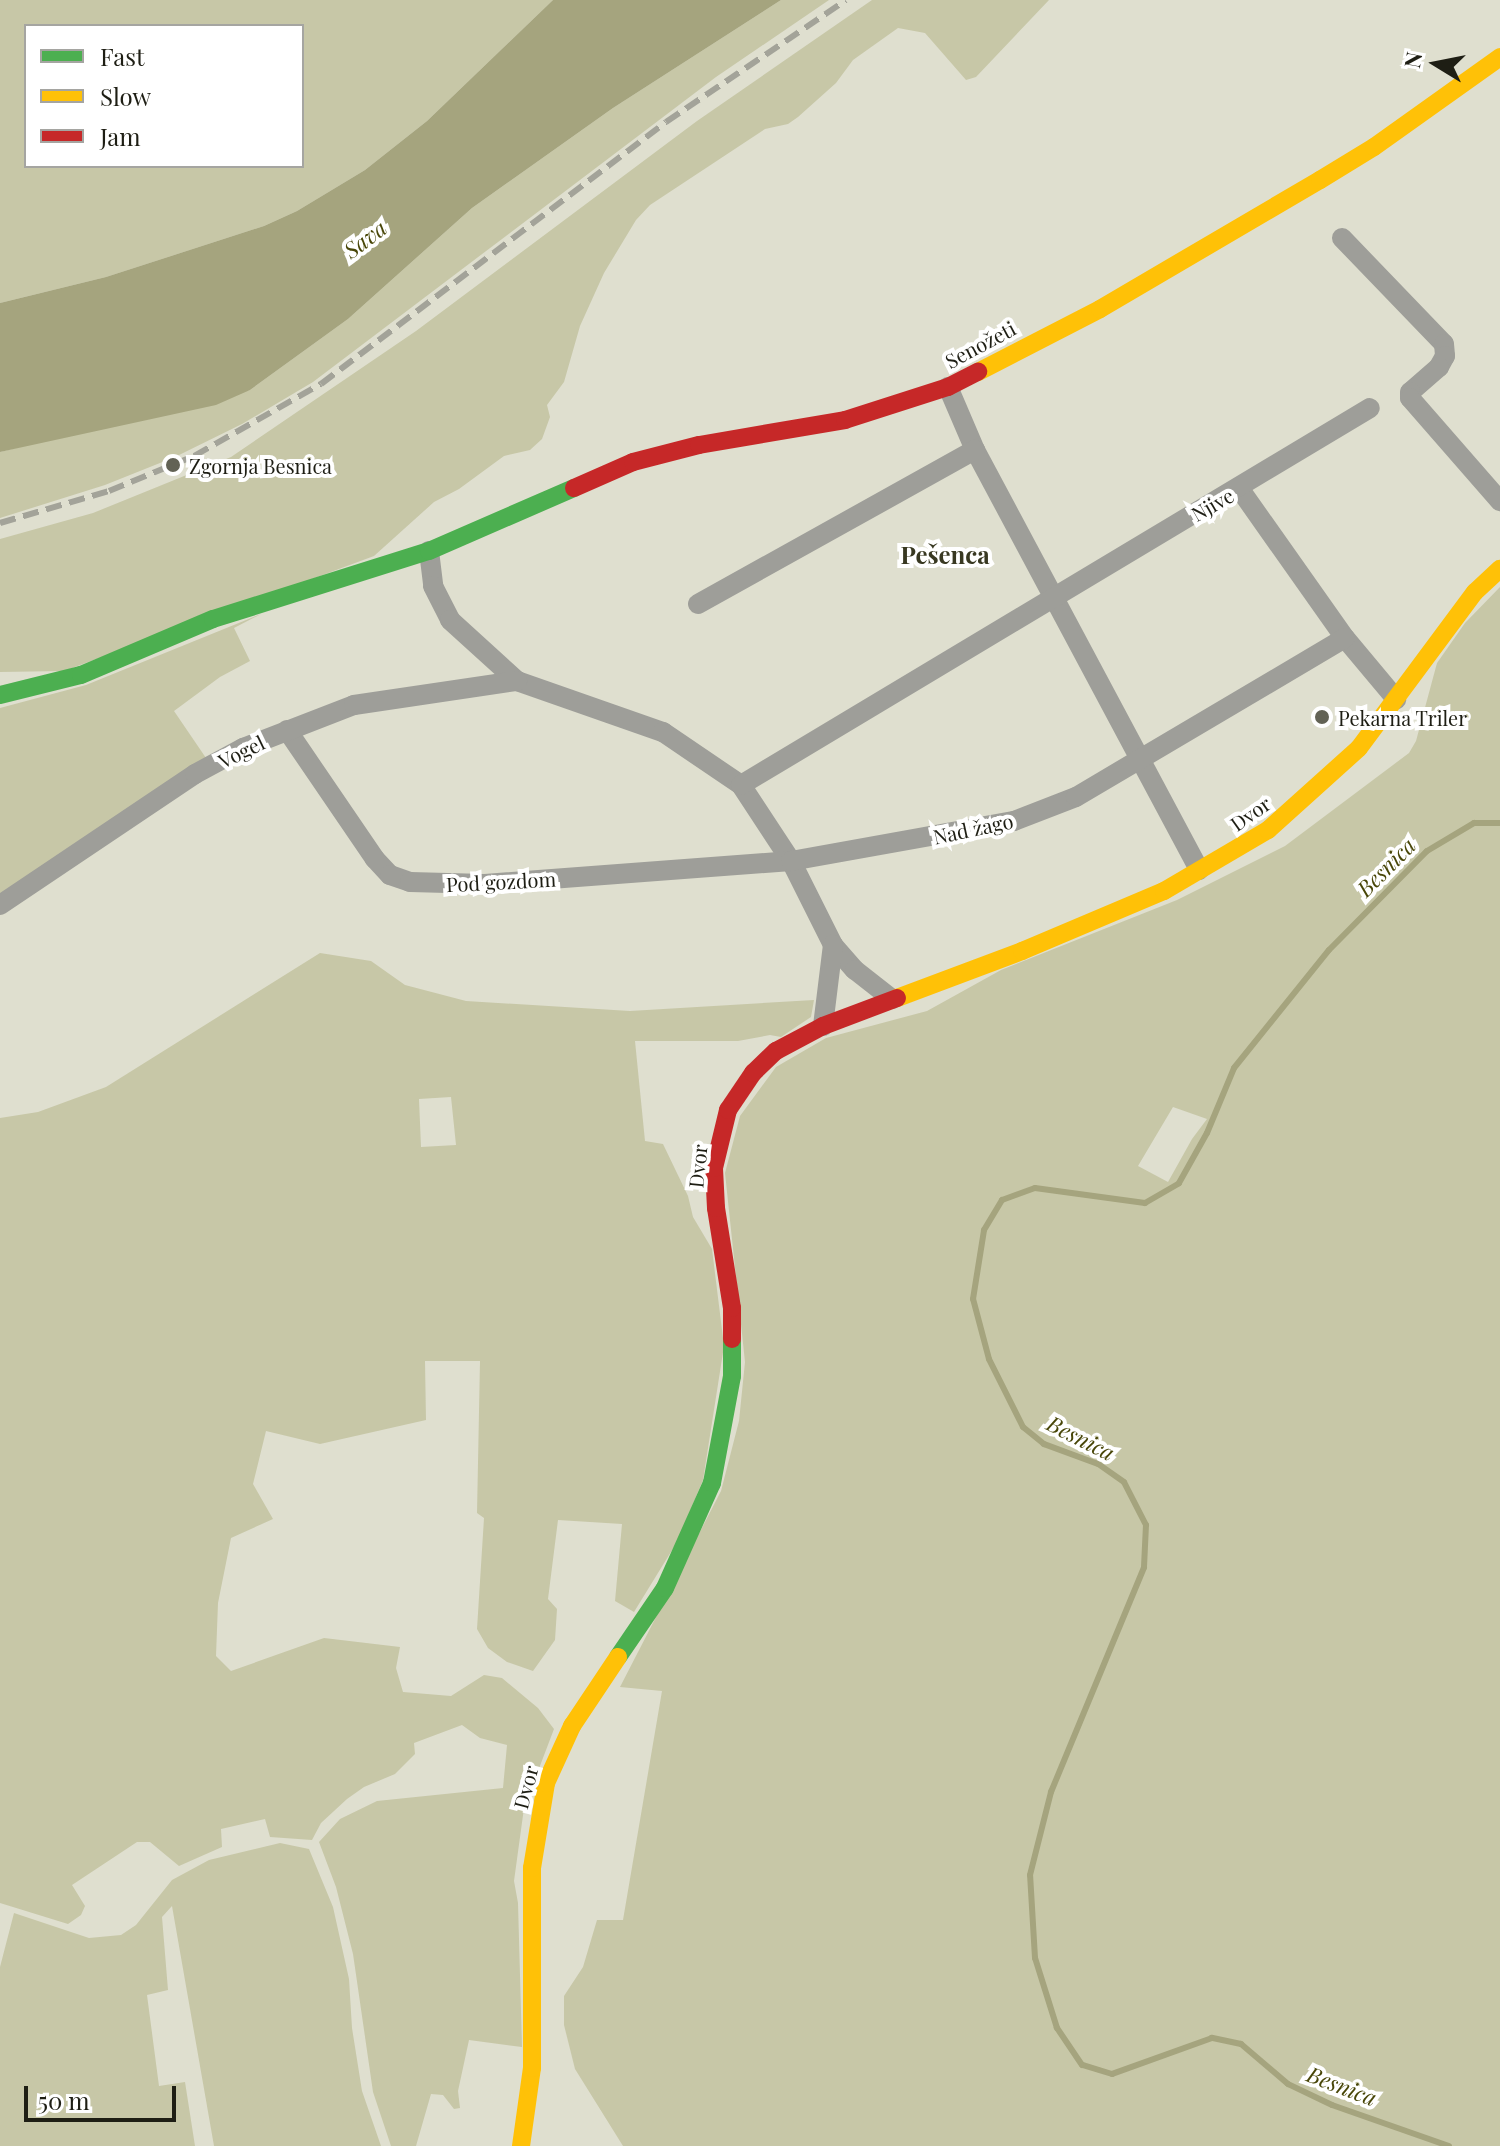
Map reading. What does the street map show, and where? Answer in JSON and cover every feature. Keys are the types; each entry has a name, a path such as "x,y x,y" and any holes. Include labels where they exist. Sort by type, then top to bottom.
{"street":[{"name":"Senožeti","path":"429,551 633,462 699,445 845,420 948,387 1100,309 1320,180 1374,147 1500,57"},
{"path":"1342,238 1444,344 1445,356 1439,367 1410,392 1410,398 1500,501"},
{"path":"948,387 975,450 1199,870"},
{"name":"Njive","path":"741,785 1370,408"},
{"path":"698,604 975,450"},
{"path":"1239,488 1345,638 1396,699"},
{"path":"0,695 81,675 213,619 429,551 433,586 450,620 517,681 663,732 696,750 741,785 791,861 833,945 855,970 892,999"},
{"name":"Dvor","path":"521,2146 532,2068 532,1868 546,1783 559,1748 586,1703 665,1588 712,1483 732,1376 732,1308 716,1208 714,1168 728,1110 753,1073 776,1051 823,1026 1164,891 1285,816 1359,748 1475,592 1500,569"},
{"name":"Nad žago","path":"791,861 1014,821 1076,797 1143,761 1345,638"},
{"name":"Vogel","path":"0,905 195,774 287,730 354,705 517,681"},
{"name":"Pod gozdom","path":"287,730 375,859 390,875 410,882 485,884 791,861"},
{"path":"823,1026 833,945"}],"green space":[{"path":"0,0 553,0 427,121 365,170 297,211 264,226 106,277 0,303"},
{"path":"781,0 829,0 716,77 313,382 242,424 175,457 105,485 0,518 0,452 250,390 348,319 472,208 613,108"},
{"path":"872,0 1049,0 976,77 966,80 925,33 898,28 853,60 836,83 798,117 788,124 765,129 650,205 636,220 604,273 580,326 564,382 547,405 550,417 542,439 530,450 504,456 459,489 434,502 374,556 64,671 0,672 0,539 93,513 231,457 416,331 697,121"},
{"path":"1500,587 1500,2146 623,2146 575,2069 564,2025 564,1996 583,1967 597,1920 623,1920 662,1691 620,1687 721,1491 739,1421 745,1362 725,1173 740,1116 776,1067 826,1038 927,1011 1001,970 1177,900 1285,846 1409,753 1416,741 1437,663 1465,623","holes":["1173,1107 1207,1119 1168,1182 1138,1166"]},
{"path":"261,614 234,628 250,661 220,677 174,711 206,758 0,897 0,708 86,685"},
{"path":"320,953 371,961 405,985 466,1001 630,1011 814,1000 811,1017 781,1037 770,1035 738,1041 635,1041 645,1141 663,1144 688,1196 693,1217 712,1249 724,1346 703,1480 677,1542 634,1612 615,1601 622,1524 558,1520 548,1599 557,1609 555,1640 533,1671 507,1662 488,1648 477,1629 484,1518 477,1513 480,1361 425,1361 426,1420 320,1444 266,1431 253,1484 273,1519 231,1538 218,1603 216,1656 231,1671 324,1638 400,1647 396,1668 403,1692 451,1696 484,1675 502,1678 538,1708 554,1729 524,1808 514,1881 518,1903 522,2047 469,2040 458,2091 460,2108 454,2109 443,2095 431,2094 416,2146 391,2146 373,2092 353,1954 336,1887 319,1842 340,1819 377,1801 503,1788 507,1745 480,1738 462,1725 414,1743 415,1754 395,1774 364,1787 347,1799 321,1823 312,1840 270,1837 265,1819 221,1829 222,1847 179,1866 150,1842 137,1842 72,1885 85,1906 81,1915 68,1924 0,1903 0,1118 38,1112 106,1087","holes":["451,1097 456,1145 421,1147 419,1099"]},
{"path":"280,1843 309,1849 333,1907 349,1979 352,2028 362,2091 381,2146 214,2146 172,1906 162,1917 168,1990 147,1995 159,2086 185,2082 195,2146 0,2146 0,1967 14,1913 89,1938 121,1935 136,1925 172,1880 209,1860"}],"water":[{"name":"Sava","path":"553,0 781,0 613,108 472,208 348,319 250,390 216,405 0,452 0,303 106,277 264,226 297,211 365,170 427,121"}],"waterway":[{"name":"Besnica","path":"1449,2146 1332,2105 1288,2084 1241,2044 1212,2038 1112,2074 1082,2065 1057,2028 1035,1958 1030,1875 1051,1792 1144,1567 1146,1525 1124,1482 1098,1464 1044,1444 1023,1427 989,1359 973,1299 984,1230 1002,1200 1035,1188 1145,1203 1179,1183 1207,1133 1234,1068 1329,950 1427,851 1474,823 1500,823"}],"railway":[{"path":"0,523 109,491 194,456 321,384 666,122 846,0"}],"traffic: fast":[{"path":"0,695 81,675 213,619 429,551 574,488"},
{"path":"618,1657 665,1588 712,1483 732,1376 732,1339"}],"traffic: slow":[{"path":"978,372 1100,309 1320,180 1374,147 1500,57"},
{"path":"897,998 1022,951 1164,891 1268,830 1359,748 1475,592 1500,569"},
{"path":"521,2146 532,2068 532,1868 546,1783 572,1726 618,1657"}],"traffic: jam":[{"path":"574,488 633,462 699,445 845,420 948,387 978,372"},
{"path":"732,1339 732,1308 716,1208 714,1168 728,1110 753,1073 776,1051 823,1026 897,998"}],"place":[{"name":"Zgornja Besnica","path":"173,465"},
{"name":"Pekarna Triler","path":"1322,717"}],"district":[{"name":"Pešenca","path":"945,555"}]}
